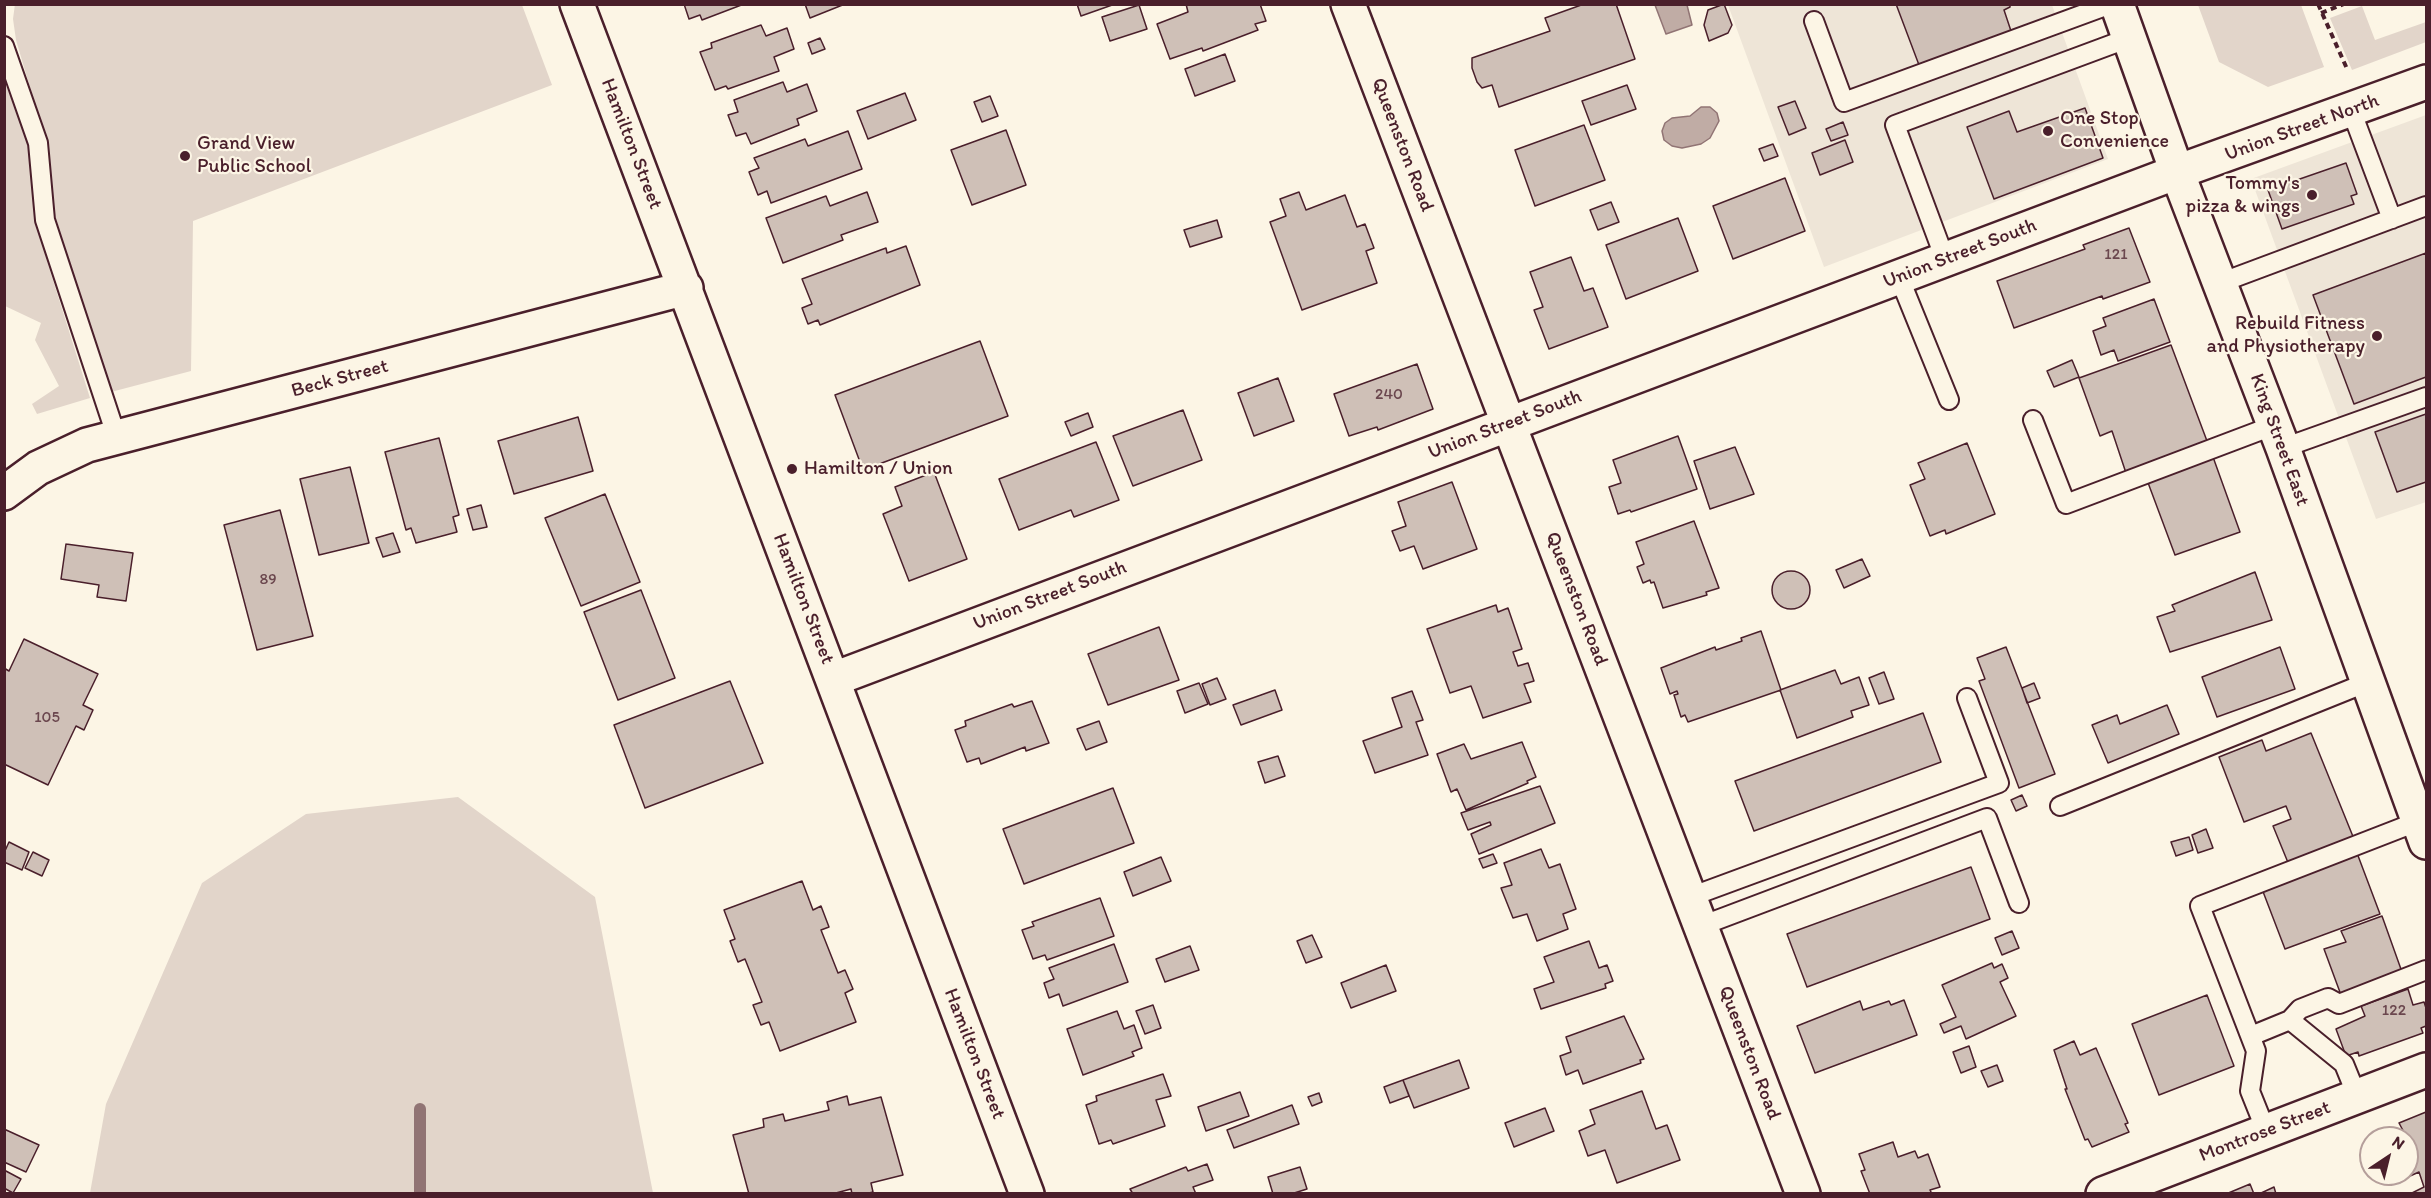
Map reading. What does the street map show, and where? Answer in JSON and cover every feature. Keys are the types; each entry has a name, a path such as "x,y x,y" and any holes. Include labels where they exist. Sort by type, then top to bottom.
{"street":[{"name":"Hamilton Street","path":"577,4 1027,1194"},
{"name":"Queenston Road","path":"1348,4 1803,1194"},
{"name":"King Street East","path":"2117,4 2177,172 2279,436 2423,832"},
{"name":"Union Street North","path":"2177,172 2427,82"},
{"name":"Union Street South","path":"834,679 2177,172"},
{"name":"Beck Street","path":"4,493 38,468 87,445 686,288"},
{"name":"Montrose Street","path":"2103,1194 2156,1184 2266,1131 2427,1070"}],"lane":[{"path":"1814,21 1844,102 2111,4"},
{"path":"1946,259 1895,125 2129,38"},
{"path":"4,46 38,143 45,220 117,438"},
{"path":"2351,110 2392,219"},
{"path":"2220,283 2427,206"},
{"path":"1899,277 1948,400"},
{"path":"2033,420 2066,504 2279,436 2427,397"},
{"path":"2060,806 2368,682"},
{"path":"1695,911 1999,783 1967,698"},
{"path":"1695,911 1987,818 2019,903"},
{"path":"2266,1131 2250,1091 2256,1051 2200,906 2423,832"},
{"path":"2251,1036 2290,1020 2300,1009 2328,998 2339,1004 2427,970"},
{"path":"2290,1020 2344,1064 2356,1096"}],"path":[{"path":"2318,4 2349,74"},
{"path":"2321,13 2344,4"}],"shaded area":[{"name":"Grand View Public School","path":"15,4 522,5 552,85 193,221 191,371 111,392 65,257 54,212 48,149 16,40 13,19"},
{"path":"1655,5 1687,5 1692,25 1666,34"},
{"path":"1728,5 2052,5 2108,159 1824,267"},
{"path":"2198,5 2301,5 2324,67 2268,87 2219,62"},
{"path":"2362,6 2375,40 2426,22 2426,42 2352,70 2330,18"},
{"path":"4,79 28,145 36,216 47,261 90,398 37,414 32,404 59,386 35,340 41,323 5,306"},
{"path":"1701,107 1710,107 1717,113 1719,121 1710,138 1701,144 1682,148 1672,146 1664,140 1662,131 1665,123 1672,118 1690,116"},
{"path":"2426,115 2426,502 2376,519 2251,179"},
{"path":"458,797 595,897 653,1193 90,1193 106,1104 202,883 306,814"}],"building":[{"path":"684,4 744,4 702,20 700,15 689,19"},
{"path":"805,4 845,4 810,18"},
{"path":"1077,4 1115,4 1081,16"},
{"path":"1186,4 1260,4 1266,21 1255,24 1258,30 1203,51 1202,48 1170,59 1157,24 1188,12"},
{"path":"1584,4 1616,4 1635,59 1499,107 1492,85 1482,88 1477,82 1472,68 1472,58 1550,31 1545,18"},
{"path":"1724,4 1732,25 1728,33 1709,41 1704,25 1708,10"},
{"path":"1896,4 2010,4 2010,7 2004,10 2011,31 1919,65"},
{"path":"1139,5 1147,29 1110,41 1102,17"},
{"path":"761,25 766,36 787,28 794,49 774,57 779,71 728,89 726,86 715,90 700,52 712,48 711,43"},
{"path":"820,38 825,49 812,54 808,43"},
{"path":"1225,54 1235,81 1195,96 1185,69"},
{"path":"783,82 787,92 807,84 817,111 797,119 799,125 751,144 746,133 736,136 728,115 738,112 734,100"},
{"path":"1627,85 1636,109 1591,125 1582,101"},
{"path":"905,93 916,120 868,139 857,111"},
{"path":"990,96 998,116 982,122 974,102"},
{"path":"1795,101 1806,128 1789,135 1778,107"},
{"path":"2085,108 2103,158 1994,199 1967,127 2009,111 2017,132"},
{"path":"1843,122 1848,135 1831,141 1826,129"},
{"path":"1584,125 1605,180 1535,206 1515,150"},
{"path":"1006,130 1026,185 972,205 951,150"},
{"path":"848,131 862,169 771,203 767,191 758,195 749,172 759,168 754,158 805,139 808,146"},
{"path":"1845,140 1853,162 1820,175 1812,153"},
{"path":"1773,144 1778,156 1764,161 1759,149"},
{"name":"Tommy's pizza & wings","path":"2346,163 2357,194 2351,196 2354,204 2282,229 2268,190"},
{"path":"1785,178 1805,231 1733,259 1713,206"},
{"path":"867,192 878,222 841,235 843,240 783,263 766,218 826,196 830,206"},
{"path":"1299,192 1306,210 1345,195 1357,227 1365,224 1374,248 1366,251 1377,283 1302,310 1270,222 1286,216 1280,199"},
{"path":"1611,202 1619,222 1598,230 1590,210"},
{"path":"1678,218 1698,271 1626,299 1606,245"},
{"path":"1217,220 1222,237 1190,247 1184,230"},
{"path":"2129,228 2150,282 2103,299 2102,296 2014,328 1997,281 2085,249 2083,245"},
{"path":"906,246 920,285 820,325 818,320 808,324 802,308 812,304 802,279 886,248 887,253"},
{"name":"Rebuild Fitness and Physiotherapy","path":"2426,253 2426,377 2354,404 2313,295"},
{"path":"1571,257 1584,291 1593,288 1608,327 1549,349 1534,310 1543,307 1530,272"},
{"path":"2154,299 2170,342 2118,361 2114,350 2101,355 2093,331 2106,326 2103,318"},
{"path":"980,341 1008,416 863,470 835,395"},
{"path":"2171,345 2207,441 2126,473 2112,431 2100,436 2079,378"},
{"path":"2072,360 2079,377 2054,387 2047,371"},
{"path":"1417,364 1433,409 1378,430 1377,427 1349,436 1334,394"},
{"path":"1278,378 1294,421 1254,436 1238,393"},
{"path":"1183,410 1202,460 1133,486 1113,436"},
{"path":"1088,413 1093,427 1071,436 1065,422"},
{"path":"2426,414 2426,482 2397,492 2375,432"},
{"path":"578,417 593,471 514,494 498,441"},
{"path":"1678,436 1697,489 1631,512 1630,510 1618,514 1609,487 1621,483 1613,460"},
{"path":"439,438 459,515 453,517 457,532 416,543 411,528 406,530 385,452"},
{"path":"1096,442 1119,500 1074,517 1071,510 1019,530 999,479"},
{"path":"1967,443 1995,514 1946,534 1945,530 1930,536 1910,485 1925,479 1918,463"},
{"path":"1735,447 1754,494 1710,509 1694,461"},
{"path":"2213,457 2240,532 2175,555 2147,480"},
{"path":"350,467 369,543 319,555 300,479"},
{"path":"934,472 967,559 909,581 883,514 902,506 895,487"},
{"path":"1452,482 1477,549 1423,569 1414,546 1400,551 1392,531 1406,526 1398,502"},
{"path":"605,494 640,582 581,606 545,518"},
{"path":"481,505 487,527 473,530 467,509"},
{"path":"280,510 313,636 257,650 224,525"},
{"path":"1694,521 1719,588 1706,592 1707,595 1663,608 1654,582 1651,583 1650,580 1643,583 1637,567 1644,564 1636,542"},
{"path":"393,533 400,552 383,557 376,538"},
{"path":"66,544 133,553 126,601 97,597 99,585 61,579"},
{"path":"1862,559 1870,576 1844,588 1836,570"},
{"path":"1791,571 1804,577 1810,590 1804,603 1791,609 1778,603 1772,590 1778,577"},
{"path":"2255,572 2272,620 2170,652 2157,617 2175,611 2172,605"},
{"path":"641,590 675,678 618,700 584,612"},
{"path":"1496,605 1498,612 1508,608 1522,649 1513,652 1518,666 1528,663 1534,681 1524,684 1531,702 1483,718 1471,686 1450,693 1427,629"},
{"path":"1159,627 1179,680 1108,705 1088,654"},
{"path":"1761,631 1781,690 1688,722 1685,715 1681,717 1674,695 1678,694 1677,691 1670,694 1661,668 1715,647 1716,650 1742,641 1741,638"},
{"path":"24,639 98,674 83,705 93,710 84,730 76,726 48,785 4,764 4,668 9,671"},
{"path":"2006,647 2055,774 2019,788 1979,681 1985,679 1977,658"},
{"path":"2280,647 2295,689 2217,717 2202,677"},
{"path":"1835,670 1841,684 1859,677 1869,705 1851,711 1853,717 1797,738 1780,690"},
{"path":"1884,672 1894,699 1879,704 1869,678"},
{"path":"1217,678 1226,699 1210,705 1202,684"},
{"path":"730,681 763,763 645,808 614,725"},
{"path":"1199,683 1208,704 1185,713 1177,691"},
{"path":"2034,683 2040,698 2027,703 2022,688"},
{"path":"1275,690 1282,710 1241,725 1233,705"},
{"path":"1412,691 1423,720 1416,722 1428,755 1375,773 1363,741 1402,727 1392,698"},
{"path":"1032,701 1049,743 1026,751 1025,747 981,764 979,758 967,762 955,730 966,726 965,721 1012,704 1014,707"},
{"path":"2167,705 2179,734 2108,763 2092,725 2117,715 2120,724"},
{"path":"1923,713 1941,762 1754,831 1735,781"},
{"path":"1099,721 1107,742 1086,750 1077,729"},
{"path":"2311,733 2354,839 2289,865 2273,826 2291,819 2286,806 2244,822 2219,757 2262,740 2266,751"},
{"path":"1522,742 1536,777 1527,781 1528,783 1466,810 1457,789 1451,792 1437,754 1464,744 1471,759"},
{"path":"1278,756 1285,776 1265,783 1258,762"},
{"path":"1540,786 1555,823 1479,854 1471,834 1491,825 1490,822 1468,830 1461,813"},
{"path":"1113,788 1134,843 1024,884 1003,829"},
{"path":"2022,795 2027,806 2016,811 2011,800"},
{"path":"2206,829 2213,848 2198,853 2192,835"},
{"path":"2189,837 2193,850 2176,856 2171,842"},
{"path":"9,842 29,852 22,870 4,862 4,853"},
{"path":"1541,849 1549,868 1560,864 1576,909 1563,914 1568,929 1537,941 1527,914 1513,918 1501,888 1512,885 1504,863"},
{"path":"33,852 49,860 42,876 25,868"},
{"path":"2357,853 2380,914 2285,949 2262,889"},
{"path":"1493,854 1497,863 1483,868 1479,859"},
{"path":"1161,857 1171,881 1133,896 1124,872"},
{"path":"1971,867 1990,919 1807,987 1787,934"},
{"path":"802,881 813,910 821,906 829,927 821,930 838,973 845,970 853,989 845,993 856,1022 780,1051 769,1022 761,1025 753,1005 762,1002 745,959 738,962 730,941 735,939 724,910"},
{"path":"1100,898 1114,936 1047,960 1045,955 1033,959 1022,930 1034,926 1032,922"},
{"path":"2382,916 2402,972 2341,995 2324,949 2346,942 2341,931"},
{"path":"2012,931 2019,948 2002,955 1995,938"},
{"path":"1312,935 1322,957 1306,963 1297,941"},
{"path":"1589,941 1599,968 1607,965 1613,981 1605,984 1606,988 1541,1009 1534,989 1554,982 1544,957"},
{"path":"1114,944 1128,982 1063,1006 1059,994 1049,998 1044,983 1054,979 1049,968"},
{"path":"1190,946 1199,970 1165,982 1156,959"},
{"path":"1992,963 1994,968 2002,964 2008,978 2000,982 2016,1016 1966,1039 1961,1026 1944,1033 1940,1024 1956,1017 1942,985"},
{"path":"1386,965 1396,991 1351,1008 1341,983"},
{"path":"2408,989 2413,1005 2424,1002 2426,1026 2421,1028 2423,1033 2359,1056 2358,1052 2346,1056 2336,1029 2365,1016 2361,1006"},
{"path":"2207,995 2234,1066 2159,1095 2132,1024"},
{"path":"1904,1000 1917,1035 1815,1073 1797,1026 1860,1001 1863,1010 1889,1001 1891,1005"},
{"path":"1153,1005 1161,1028 1145,1034 1136,1011"},
{"path":"1117,1011 1124,1029 1134,1025 1142,1048 1132,1052 1134,1056 1083,1075 1067,1029"},
{"path":"1624,1016 1644,1059 1640,1060 1641,1063 1583,1084 1578,1070 1566,1075 1560,1056 1571,1052 1566,1037"},
{"path":"2074,1041 2080,1055 2096,1048 2128,1123 2125,1124 2129,1132 2092,1147 2088,1139 2085,1140 2065,1089 2067,1089 2054,1050"},
{"path":"1969,1046 1976,1067 1961,1073 1953,1052"},
{"path":"1459,1060 1469,1088 1414,1108 1403,1080"},
{"path":"1997,1065 2003,1081 1988,1087 1981,1071"},
{"path":"1163,1074 1171,1096 1156,1100 1165,1126 1113,1144 1111,1140 1099,1144 1086,1105 1097,1101 1096,1096"},
{"path":"1403,1080 1409,1096 1390,1103 1384,1087"},
{"path":"1642,1091 1656,1129 1667,1125 1680,1160 1617,1183 1605,1150 1588,1156 1579,1131 1595,1124 1590,1110"},
{"path":"1240,1092 1249,1116 1206,1131 1198,1107"},
{"path":"1319,1093 1322,1102 1312,1106 1308,1097"},
{"path":"847,1096 849,1105 881,1097 903,1175 871,1183 873,1192 865,1194 852,1194 851,1189 832,1194 749,1194 733,1135 764,1127 763,1119 783,1114 785,1121 829,1110 827,1102"},
{"path":"1292,1105 1299,1124 1234,1148 1227,1130"},
{"path":"1545,1108 1554,1131 1514,1147 1505,1123"},
{"path":"2426,1112 2426,1194 2410,1194 2424,1187 2419,1172 2419,1126 2401,1126 2399,1123"},
{"path":"4,1129 39,1145 26,1172 4,1162"},
{"path":"1893,1142 1898,1157 1915,1151 1918,1158 1928,1154 1940,1187 1930,1190 1932,1194 1870,1194 1861,1171 1865,1170 1859,1154"},
{"path":"1207,1164 1213,1180 1193,1187 1196,1194 1133,1194 1130,1189 1186,1167 1188,1171"},
{"path":"1300,1167 1307,1189 1291,1194 1273,1194 1268,1177"},
{"path":"4,1170 21,1179 13,1193 4,1188"},
{"path":"2250,1184 2254,1194 2226,1194"},
{"path":"2274,1187 2276,1194 2259,1194"}],"waterway":[{"path":"420,1109 420,1194"}],"place":[{"name":"One Stop Convenience","path":"2048,131"},
{"name":"Grand View Public School","path":"185,156"},
{"name":"Tommy's pizza & wings","path":"2312,195"},
{"name":"Rebuild Fitness and Physiotherapy","path":"2377,336"},
{"name":"Hamilton / Union","path":"792,469"}]}
